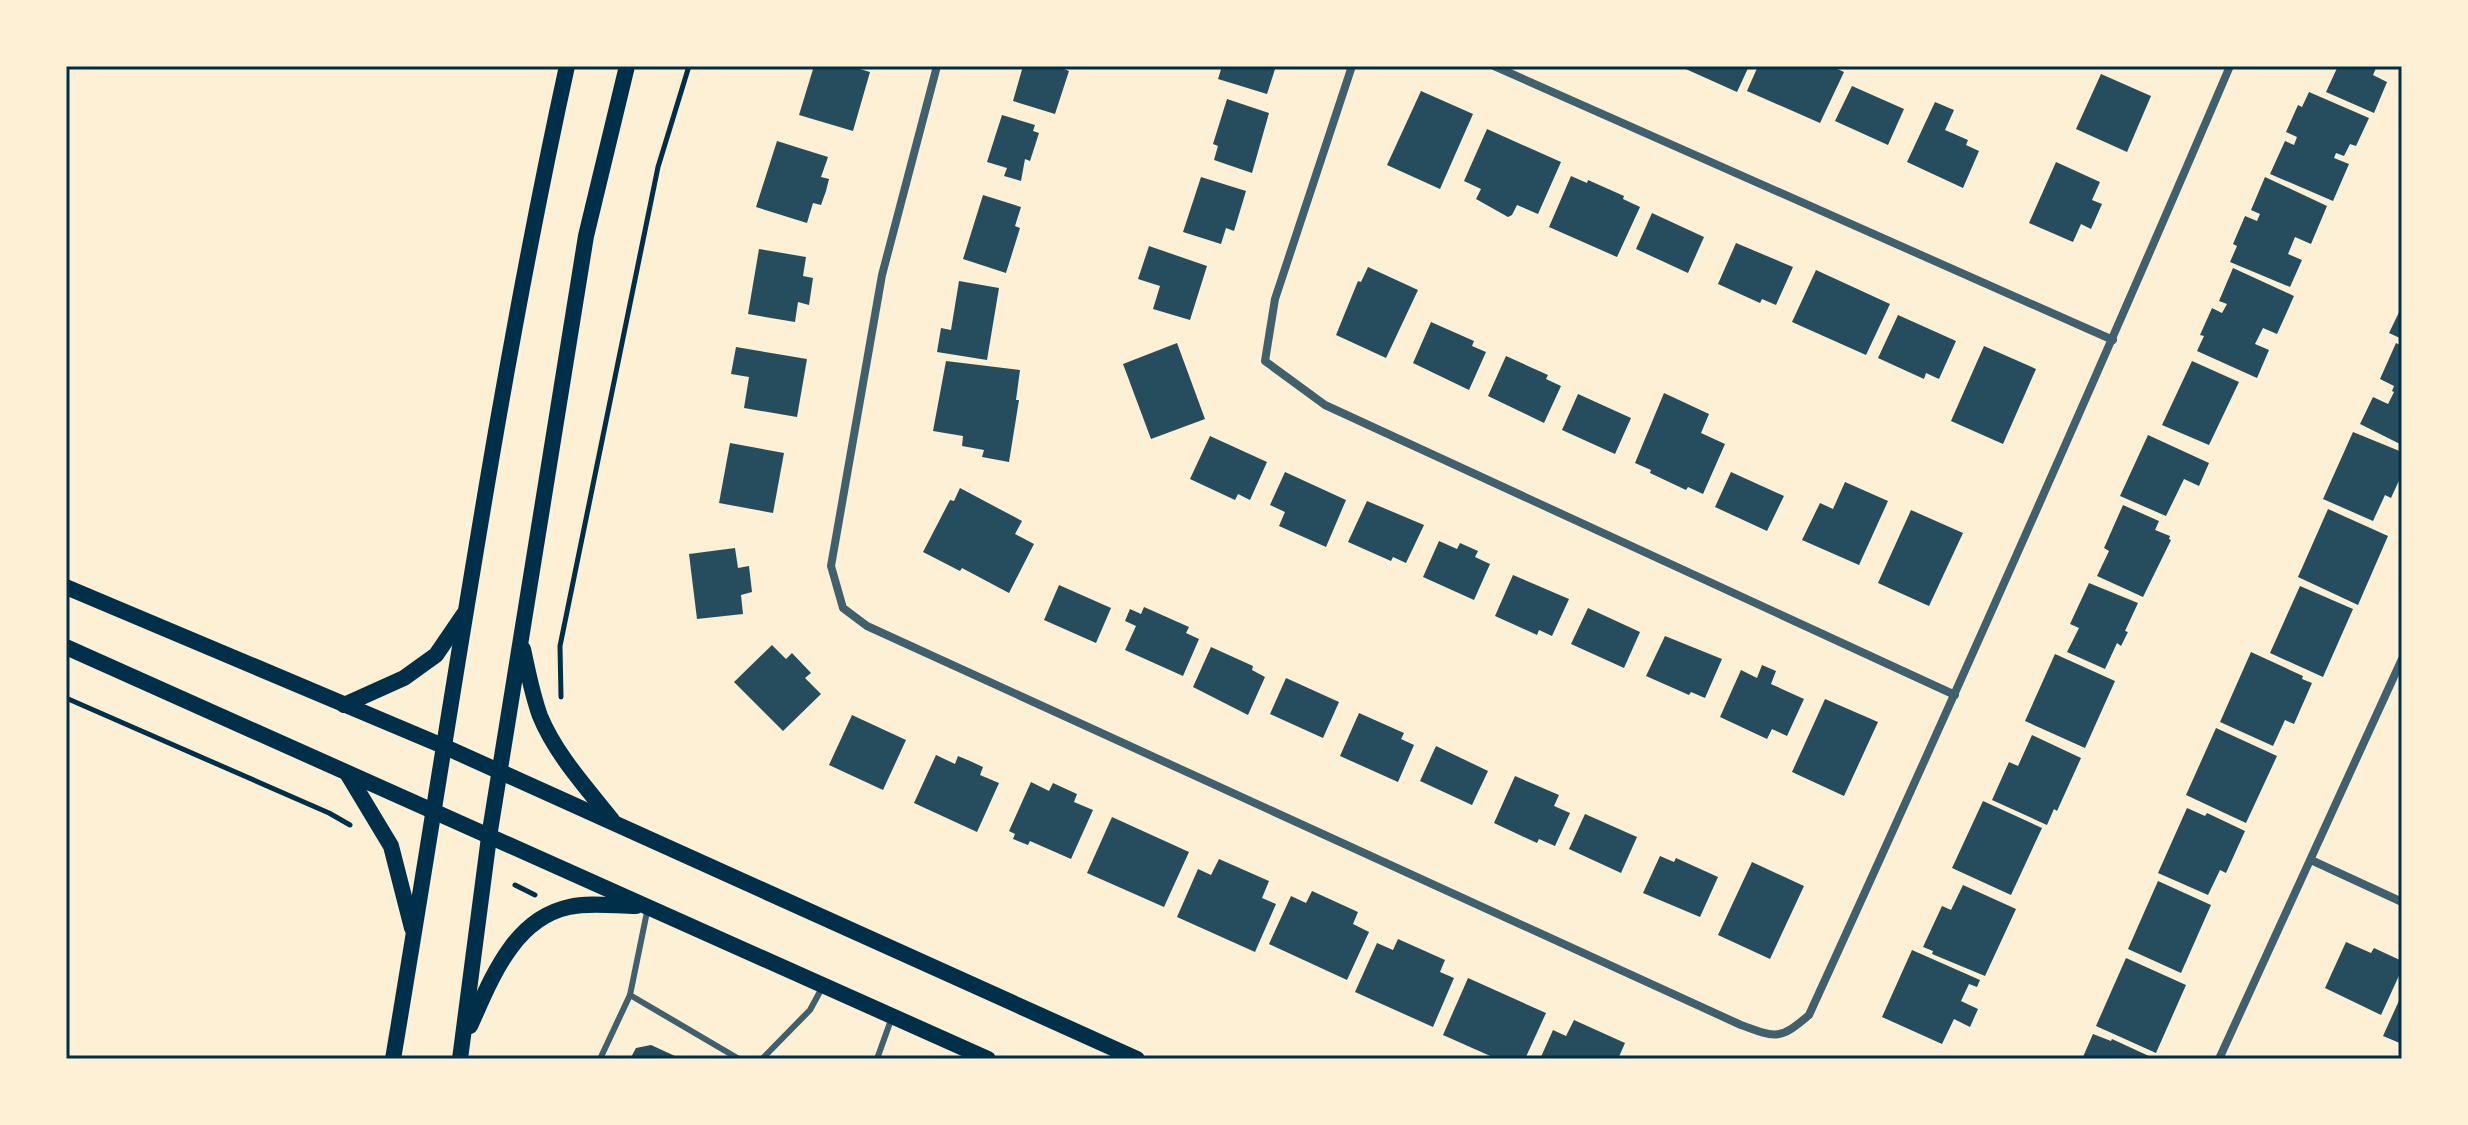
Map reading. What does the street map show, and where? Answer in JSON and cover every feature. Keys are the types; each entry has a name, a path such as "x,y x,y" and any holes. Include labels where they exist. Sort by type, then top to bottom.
{"main road":[{"path":"393,1059 443,746 535,220 567,66"},
{"path":"462,1051 489,837 586,236 627,66"},
{"path":"66,587 443,746 1137,1059"},
{"path":"344,705 404,678 436,655 467,610"},
{"path":"521,635 532,693 542,720 557,749 613,822"},
{"path":"66,647 988,1059"},
{"path":"347,773 391,846 414,935"},
{"path":"462,1051 498,964 519,937 547,916 568,907 648,907"}],"street":[{"path":"937,66 882,275 831,566 843,608 867,626 1727,1019 1769,1035 1788,1033 1809,1015 2113,340 2230,66"},
{"path":"1352,66 1275,299 1265,361 1325,405 1955,695"},
{"path":"1494,66 2113,340"},
{"path":"2219,1059 2402,659"},
{"path":"2311,860 2402,902"}],"lane":[{"path":"600,1059 630,995 648,907"},
{"path":"762,1059 810,1010 824,985"},
{"path":"630,995 739,1059"},
{"path":"877,1059 893,1016"}],"path":[{"path":"561,705 560,646 658,167 689,66"},
{"path":"66,698 329,813 356,828"},
{"path":"515,885 516,871"},
{"path":"506,880 541,899"}],"building":[{"path":"814,66 850,66 870,72 853,131 799,115"},
{"path":"1023,66 1065,66 1064,69 1069,71 1055,114 1013,101"},
{"path":"1222,66 1276,66 1267,94 1218,79"},
{"path":"1679,66 1749,66 1737,92"},
{"path":"1758,66 1831,66 1844,72 1820,123 1747,91"},
{"path":"2338,66 2377,66 2373,75 2387,82 2374,113 2326,92"},
{"path":"2101,74 2151,96 2127,152 2076,129"},
{"path":"1852,86 1904,109 1888,145 1835,121"},
{"path":"1421,91 1473,114 1440,189 1387,165"},
{"path":"2309,92 2369,118 2356,146 2350,144 2344,156 2336,153 2334,158 2349,164 2333,201 2270,174 2285,141 2294,145 2297,137 2286,132 2298,105 2302,107"},
{"path":"1227,99 1269,113 1252,173 1214,160 1218,146 1213,144"},
{"path":"1935,102 1954,110 1945,130 1968,140 1966,145 1979,151 1963,188 1907,162"},
{"path":"1002,115 1035,125 1033,131 1039,133 1030,161 1025,159 1021,181 1004,176 1007,168 987,162"},
{"path":"1487,129 1561,162 1538,214 1517,205 1508,217 1476,199 1481,189 1464,181"},
{"path":"777,141 828,157 821,177 829,179 826,191 821,205 813,203 807,223 756,207"},
{"path":"2056,162 2100,182 2092,200 2102,204 2091,229 2081,224 2073,242 2029,223"},
{"path":"1571,176 1624,196 1623,199 1640,207 1617,257 1549,227"},
{"path":"1201,177 1246,191 1234,231 1226,228 1221,244 1183,232"},
{"path":"2265,177 2327,206 2311,244 2295,237 2288,254 2302,260 2290,287 2230,262 2237,246 2233,244 2245,216 2257,221 2260,214 2251,210"},
{"path":"983,195 1021,207 1015,226 1020,228 1006,273 963,259"},
{"path":"1652,213 1704,237 1688,273 1636,249"},
{"path":"1736,243 1793,267 1776,305 1762,299 1760,303 1718,284"},
{"path":"1149,246 1207,266 1190,320 1153,309 1160,286 1138,279"},
{"path":"759,249 806,257 803,276 813,278 809,305 798,302 795,322 748,314"},
{"path":"1368,267 1418,290 1386,358 1336,335 1358,281 1361,282"},
{"path":"2233,268 2294,296 2277,334 2263,328 2255,344 2269,350 2257,378 2197,351 2204,336 2200,335 2212,308 2222,313 2227,304 2219,301"},
{"path":"1816,270 1890,304 1866,355 1792,322"},
{"path":"959,281 999,288 987,360 937,352 941,328 951,330"},
{"path":"2402,306 2402,339 2389,333"},
{"path":"1898,315 1956,341 1939,379 1926,373 1924,379 1878,358"},
{"path":"1431,322 1474,341 1472,346 1486,352 1469,390 1413,363"},
{"path":"1177,343 1205,419 1151,439 1123,364"},
{"path":"2396,343 2402,346 2402,445 2360,424 2373,397 2388,404 2394,392 2394,386 2380,379"},
{"path":"1984,346 2036,369 2003,444 1951,421"},
{"path":"736,347 807,359 797,417 744,408 749,377 731,374"},
{"path":"1506,356 1548,375 1546,379 1561,386 1544,423 1488,396"},
{"path":"946,361 1020,370 1016,400 1019,400 1009,462 982,457 984,450 962,446 963,436 933,431"},
{"path":"2192,361 2239,382 2209,445 2162,425"},
{"path":"1664,393 1709,414 1701,433 1725,444 1703,494 1688,487 1686,490 1635,463"},
{"path":"1578,394 1631,418 1615,454 1562,430"},
{"path":"2353,432 2402,452 2402,474 2391,498 2385,495 2373,521 2323,499"},
{"path":"2148,435 2209,463 2199,486 2184,479 2166,516 2120,496"},
{"path":"1210,436 1267,462 1250,500 1238,494 1235,500 1190,479"},
{"path":"730,443 784,453 773,513 719,503"},
{"path":"1285,472 1346,500 1326,547 1279,526 1285,512 1270,505"},
{"path":"1731,472 1784,496 1767,531 1715,507"},
{"path":"1845,482 1888,501 1859,565 1802,540 1820,503 1833,509"},
{"path":"960,488 1022,521 1015,534 1034,544 1009,593 923,552 950,500 954,501"},
{"path":"1367,501 1424,525 1406,563 1393,557 1391,561 1348,542"},
{"path":"2123,505 2159,521 2155,530 2170,536 2171,540 2143,597 2097,576 2109,551 2104,548"},
{"path":"2328,509 2388,536 2358,605 2298,577"},
{"path":"1911,510 1963,533 1929,606 1878,583"},
{"path":"1439,541 1457,549 1460,543 1478,551 1475,557 1490,564 1474,600 1423,577"},
{"path":"735,548 738,568 749,566 752,592 741,595 743,614 697,619 689,554"},
{"path":"1513,575 1569,599 1552,636 1539,630 1537,635 1495,616"},
{"path":"2089,583 2138,603 2121,646 2117,643 2105,669 2067,652 2079,628 2070,624"},
{"path":"1059,585 1111,608 1096,643 1044,620"},
{"path":"2300,586 2353,609 2323,677 2270,653"},
{"path":"1144,607 1189,627 1186,633 1199,639 1183,676 1125,650 1136,626 1125,621 1130,609 1141,614"},
{"path":"1588,608 1640,632 1624,668 1571,644"},
{"path":"1665,636 1722,659 1705,698 1691,692 1689,695 1646,676"},
{"path":"772,645 786,659 792,653 811,673 805,678 821,694 783,731 734,682"},
{"path":"1211,647 1253,666 1252,670 1265,677 1248,715 1193,687"},
{"path":"2251,652 2312,683 2294,724 2285,720 2273,746 2220,722"},
{"path":"2055,654 2115,681 2085,748 2025,721"},
{"path":"1762,665 1776,671 1771,684 1804,699 1787,736 1772,729 1767,739 1720,717 1741,670 1757,678"},
{"path":"1286,678 1339,702 1323,738 1270,714"},
{"path":"1825,699 1878,722 1844,796 1792,772"},
{"path":"1359,713 1404,733 1401,739 1414,745 1398,782 1340,756"},
{"path":"852,715 906,740 883,790 829,765"},
{"path":"2216,728 2277,756 2246,823 2186,795"},
{"path":"2032,735 2081,758 2057,811 2054,809 2047,825 1992,800 2009,762 2018,766"},
{"path":"1436,746 1488,771 1472,805 1420,781"},
{"path":"936,755 955,764 958,756 970,761 983,767 980,775 999,783 977,832 914,803"},
{"path":"1515,776 1559,795 1554,806 1570,813 1555,846 1539,839 1537,843 1494,823"},
{"path":"1031,782 1049,791 1053,783 1077,794 1074,802 1093,810 1071,859 1030,841 1028,845 1013,839 1015,834 1009,831"},
{"path":"1983,801 2042,828 2011,895 1952,868"},
{"path":"2187,808 2205,816 2207,813 2245,831 2226,873 2220,870 2208,895 2158,873"},
{"path":"1585,814 1637,837 1621,873 1569,849"},
{"path":"1112,817 1189,852 1164,907 1087,873"},
{"path":"1660,856 1674,862 1676,858 1718,877 1700,917 1643,893"},
{"path":"1219,859 1269,881 1262,898 1276,904 1255,952 1177,917 1198,869 1211,875"},
{"path":"1752,862 1804,886 1770,959 1718,935"},
{"path":"2158,881 2211,905 2181,973 2128,949"},
{"path":"1963,885 2016,909 1985,976 1932,954 1933,951 1923,947 1942,906 1951,910"},
{"path":"1312,891 1358,912 1353,924 1369,932 1347,980 1269,944 1291,896 1306,903"},
{"path":"1398,939 1445,960 1440,972 1454,978 1433,1027 1355,992 1377,943 1393,950"},
{"path":"2346,942 2371,953 2374,948 2402,961 2402,969 2381,1015 2325,988"},
{"path":"1912,950 1980,980 1977,987 1969,984 1961,1001 1978,1009 1970,1027 1954,1019 1942,1044 1882,1017"},
{"path":"2126,958 2186,985 2156,1053 2096,1026"},
{"path":"1468,978 1546,1013 1525,1059 1497,1059 1443,1035"},
{"path":"2402,994 2402,1044 2383,1036"},
{"path":"1574,1020 1625,1043 1618,1059 1540,1059 1553,1030 1566,1036"},
{"path":"2093,1034 2112,1039 2151,1057 2082,1059"},
{"path":"651,1045 678,1059 630,1059 636,1048"}]}
